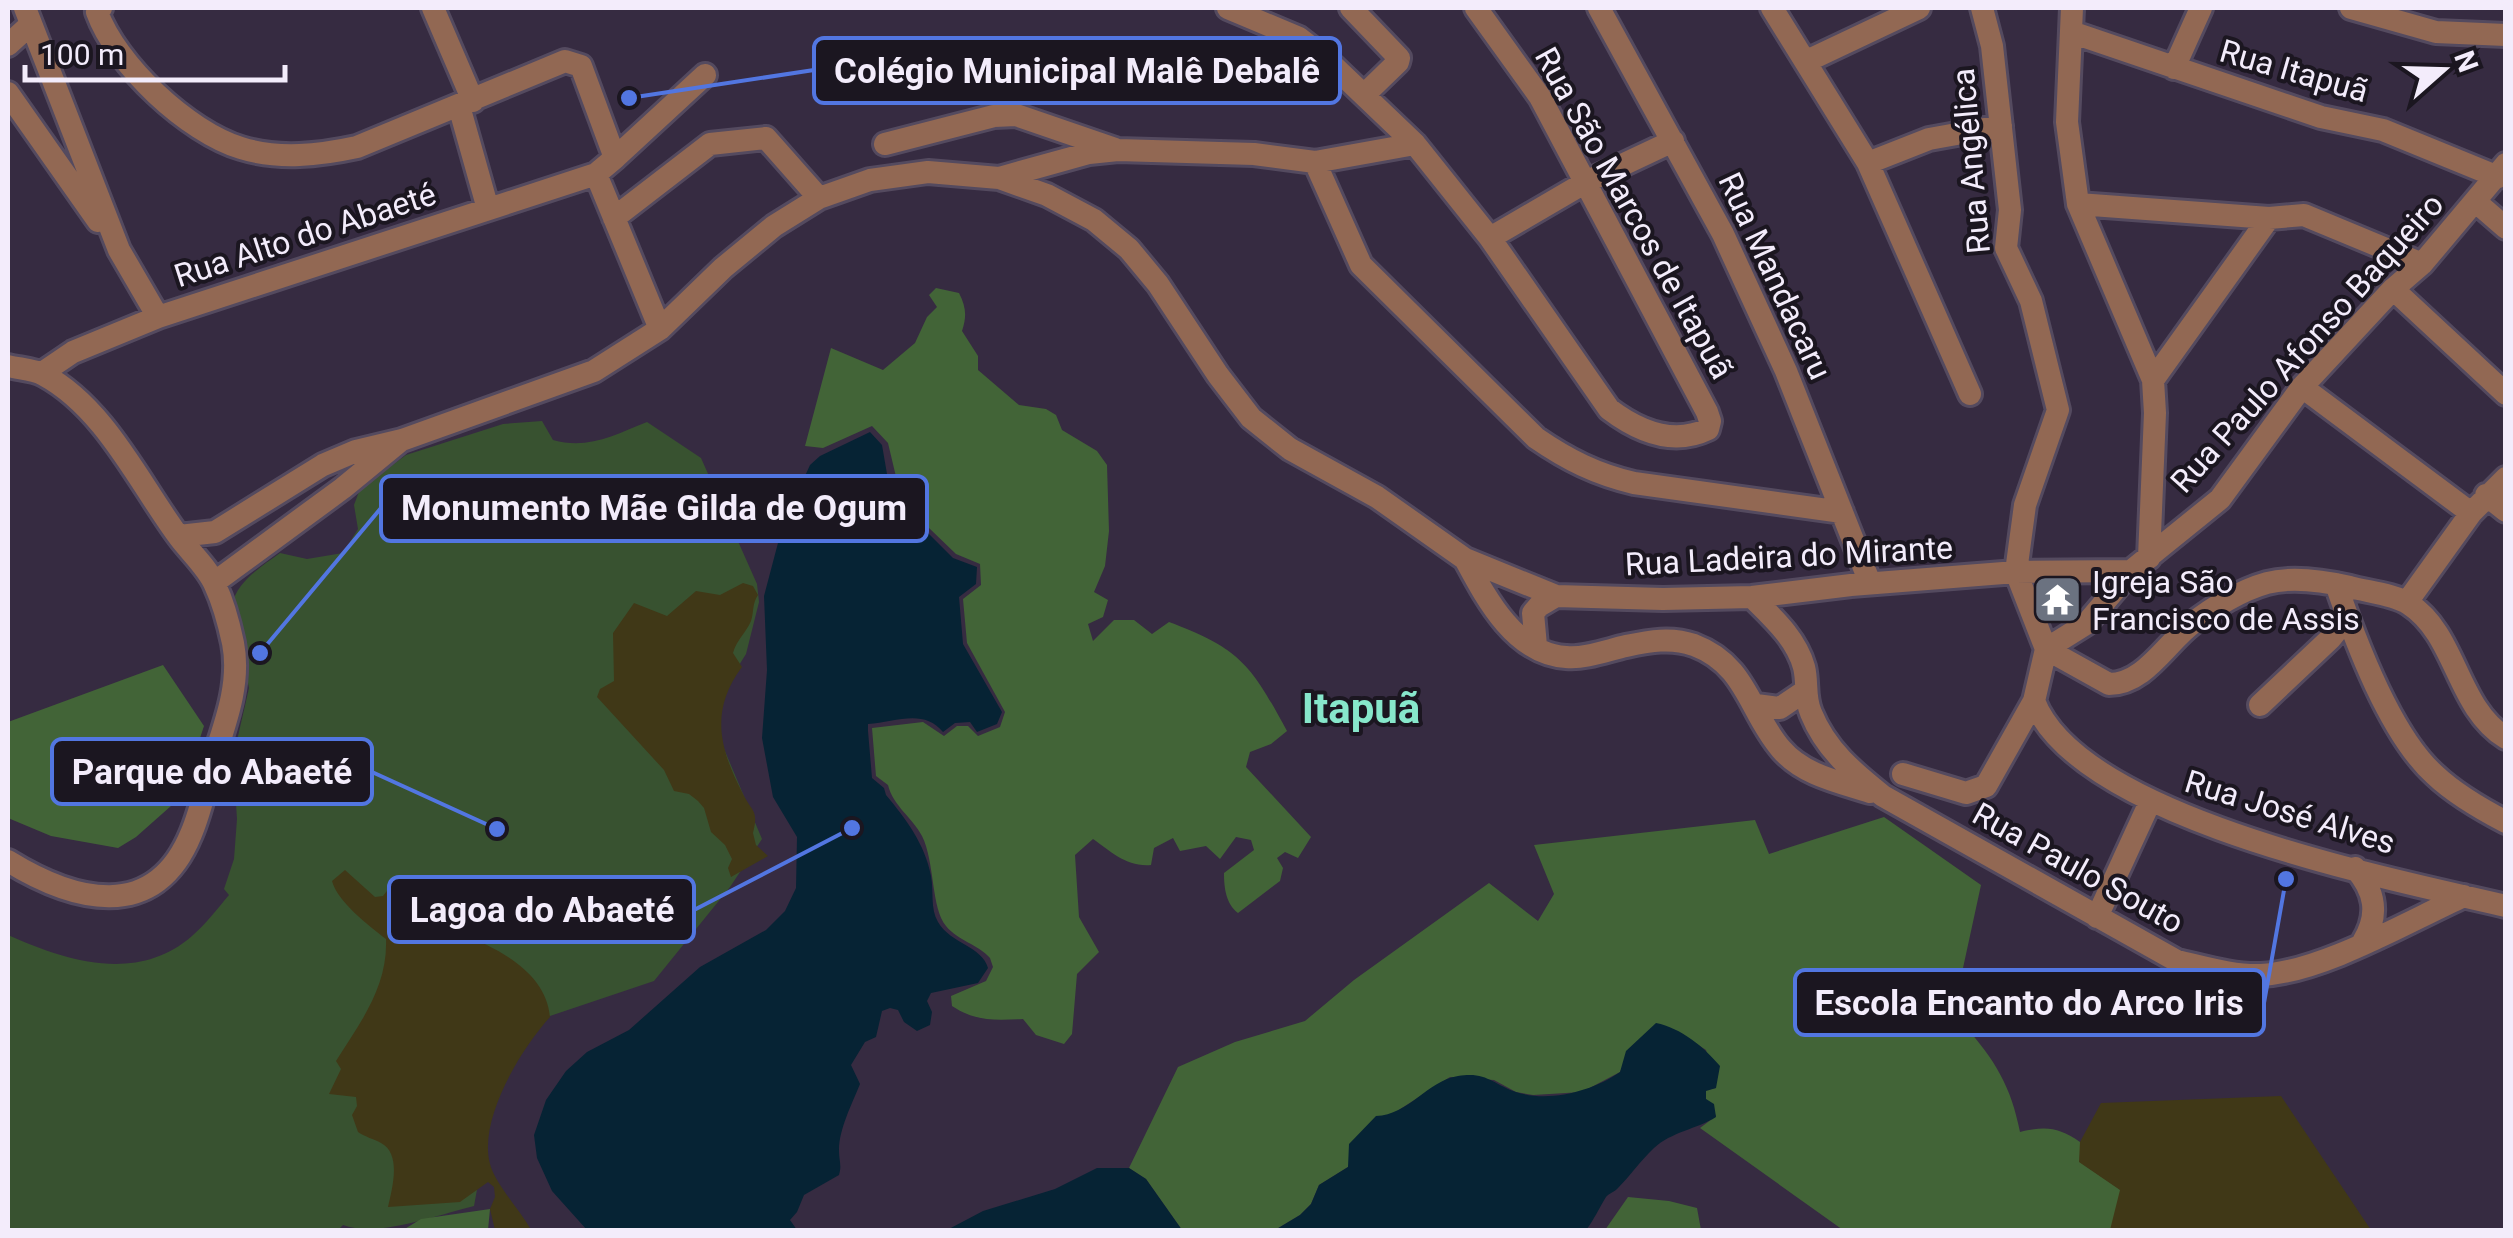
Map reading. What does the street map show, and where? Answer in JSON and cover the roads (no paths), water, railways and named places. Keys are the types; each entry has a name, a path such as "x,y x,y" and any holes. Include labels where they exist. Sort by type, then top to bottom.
{"street":[{"path":"100,8 97,15 134,71 202,130 242,148 287,155 322,155 357,146 566,61 581,66 615,158"},
{"path":"433,8 466,103 488,209"},
{"path":"1228,8 1299,38 1364,95 1415,144 1490,238 1586,182 1673,141"},
{"path":"1351,8 1398,58 1364,95"},
{"name":"Rua São Marcos de Itapuã","path":"1476,8 1540,97 1710,426 1677,438 1646,430 1609,409 1490,238"},
{"name":"Rua Mandacaru","path":"1599,8 1724,234 1786,372 1870,583"},
{"path":"1772,8 1868,163 1970,394"},
{"path":"1807,61 1919,8"},
{"name":"Rua Angélica","path":"1982,8 1992,46 2010,210 2006,248 2031,300 2058,410 2025,504 2016,572 2046,650"},
{"path":"2072,8 2067,122 2078,204 2153,380 2155,413 2140,564"},
{"path":"2174,68 2201,8"},
{"path":"2351,8 2436,32 2506,34"},
{"path":"8,45 28,16"},
{"path":"28,16 119,250"},
{"name":"Rua Itapuã","path":"2070,32 2321,116 2384,130 2502,170"},
{"path":"660,329 596,174 705,75"},
{"path":"8,93 119,250 158,317"},
{"path":"885,144 1016,114 1118,150"},
{"path":"1868,163 1929,139 2001,126"},
{"path":"614,218 715,142 766,138 819,198"},
{"path":"999,178 1076,156 1118,150 1254,154 1315,162 1415,144"},
{"path":"1315,162 1361,265 1536,438 1558,453 1603,476 1634,483 1842,512"},
{"name":"Rua Paulo Afonso Baqueiro","path":"2046,650 2086,624 2140,564 2220,499 2302,388 2393,289 2422,264 2502,170"},
{"name":"Rua Alto do Abaeté","path":"42,373 73,352 158,317 596,174"},
{"name":"Rua Ladeira do Mirante","path":"178,536 203,535 228,525 323,465 356,450 402,440 594,371 660,329 723,268 774,226 819,198 900,174 964,174 999,178 1047,195 1094,220 1129,249 1158,284 1225,386 1251,418 1290,449 1377,498 1465,559 1556,596 1752,596 1870,583 2140,564"},
{"path":"2476,202 2506,228"},
{"path":"2078,204 2269,218 2304,215 2422,264"},
{"path":"2153,380 2269,218"},
{"path":"2393,289 2506,394"},
{"path":"8,366 42,373 78,400 102,426 214,582 234,646 231,703 192,834 179,857 157,881 131,893 102,899 77,895 35,878 8,861"},
{"path":"2302,388 2479,504 2506,511"},
{"name":"Rua Ladeira do Mirante","path":"214,582 402,440"},
{"path":"323,465 343,488"},
{"path":"2407,602 2479,504 2506,478"},
{"path":"1465,559 1485,598 1506,623 1536,646"},
{"path":"1902,774 1966,793 1986,786 2034,700 2046,650 2109,684 2120,684 2136,677 2191,624 2266,584 2292,579 2336,584 2407,602 2430,622 2472,706 2492,730 2506,738"},
{"path":"2336,584 2373,678 2414,752 2450,787 2506,822"},
{"path":"1536,646 1533,613 1556,596"},
{"name":"Rua Paulo Souto","path":"1752,596 1797,650 1811,713 1840,760 1883,796 2177,960 2225,972 2260,975 2295,970 2464,896"},
{"path":"2260,705 2348,618"},
{"name":"Rua Paulo Souto","path":"1536,646 1565,658 1657,640 1694,645 1728,667 1782,750 1816,774 1883,796"},
{"path":"1756,705 1780,708 1805,691"},
{"name":"Rua José Alves","path":"2034,700 2040,716 2061,741 2150,802 2241,838 2506,906"},
{"path":"2098,917 2150,802"},
{"path":"2355,868 2374,899 2364,942"}],"water":[{"path":"870,432 882,445 887,474 899,504 953,558 977,567 976,584 959,597 963,644 1002,712 997,724 977,732 970,722 955,723 943,732 927,720 908,718 868,724 868,731 872,778 884,788 924,853 938,922 979,955 988,968 978,983 931,993 927,1001 932,1012 930,1025 917,1031 904,1022 898,1010 882,1011 876,1037 865,1042 851,1065 860,1084 841,1134 839,1175 804,1195 790,1220 797,1230 587,1230 552,1191 537,1158 534,1135 546,1100 566,1071 587,1052 629,1030 700,967 766,930 785,911 796,888 797,837 773,797 762,738 767,670 764,596 783,524 810,465 820,456"},
{"path":"1656,1023 1691,1039 1720,1066 1716,1088 1706,1091 1716,1117 1654,1148 1606,1197 1586,1230 1275,1230 1311,1204 1319,1185 1348,1167 1349,1144 1376,1116 1398,1110 1437,1084 1458,1076 1483,1077 1529,1095 1556,1096 1584,1090 1620,1072 1626,1051"},
{"path":"1097,1168 1129,1168 1146,1179 1182,1230 947,1230 983,1211 1055,1189"}],"place":[{"name":"Colégio Municipal Malê Debalê","path":"629,98"},
{"name":"Igreja São Francisco de Assis","path":"2057,600"},
{"name":"Monumento Mãe Gilda de Ogum","path":"260,653"},
{"name":"Lagoa do Abaeté","path":"852,828"},
{"name":"Parque do Abaeté","path":"497,829"},
{"name":"Escola Encanto do Arco Iris","path":"2286,879"}],"district":[{"name":"Itapuã","path":"1361,708"}]}
